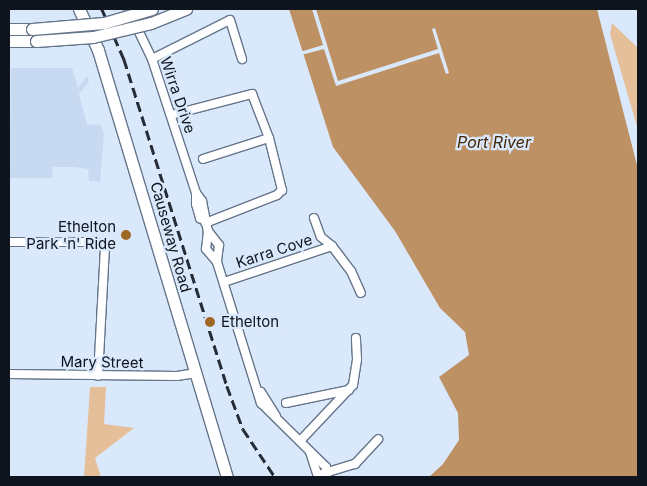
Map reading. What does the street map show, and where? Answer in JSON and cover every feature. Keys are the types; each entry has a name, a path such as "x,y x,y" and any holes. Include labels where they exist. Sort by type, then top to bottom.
{"main road":[{"name":"Causeway Road","path":"79,9 98,50 227,477"},
{"path":"9,29 32,30 104,23 152,9"},
{"path":"9,41 93,37 151,23 186,9"}],"street":[{"name":"Wirra Drive","path":"128,9 152,59 196,193 196,204 200,218 219,245 217,262"},
{"path":"152,59 230,20 242,60"},
{"path":"171,115 252,94 269,138 282,190 276,195 206,225"},
{"path":"203,159 269,138"},
{"name":"Karra Cove","path":"314,218 321,237 332,246 351,271 361,293"},
{"name":"Wirra Drive","path":"206,225 206,249 217,262 257,384 260,403 310,452 328,475"},
{"path":"9,242 94,242 105,246 98,376"},
{"name":"Karra Cove","path":"224,282 332,246"},
{"path":"300,442 349,390 356,377 356,338"},
{"name":"Mary Street","path":"9,374 177,376 195,373"},
{"path":"286,404 349,390"},
{"name":"Wirra Drive","path":"310,452 318,476 328,475 355,464 378,439"}],"shaded area":[{"path":"612,23 638,48 638,130 610,34"},
{"path":"11,68 72,68 78,88 87,76 89,82 79,94 87,124 101,125 104,134 100,182 89,181 88,169 73,167 53,167 52,178 10,178"},
{"path":"90,387 106,387 104,424 134,428 95,458 101,477 84,477"}],"water":[{"name":"Port River","path":"289,9 597,9 638,169 638,477 429,477 443,464 459,440 458,413 439,377 469,355 465,332 440,308 395,231 333,147"}],"pier":[{"path":"312,9 316,9 338,81 438,49 432,29 435,28 449,73 446,74 439,53 336,86 324,49 301,55 300,52 323,45"}],"railway":[{"path":"102,9 124,59 227,386 243,429 275,477"}],"place":[{"name":"Ethelton Park 'n' Ride","path":"126,235"},
{"name":"Ethelton","path":"210,322"}]}
